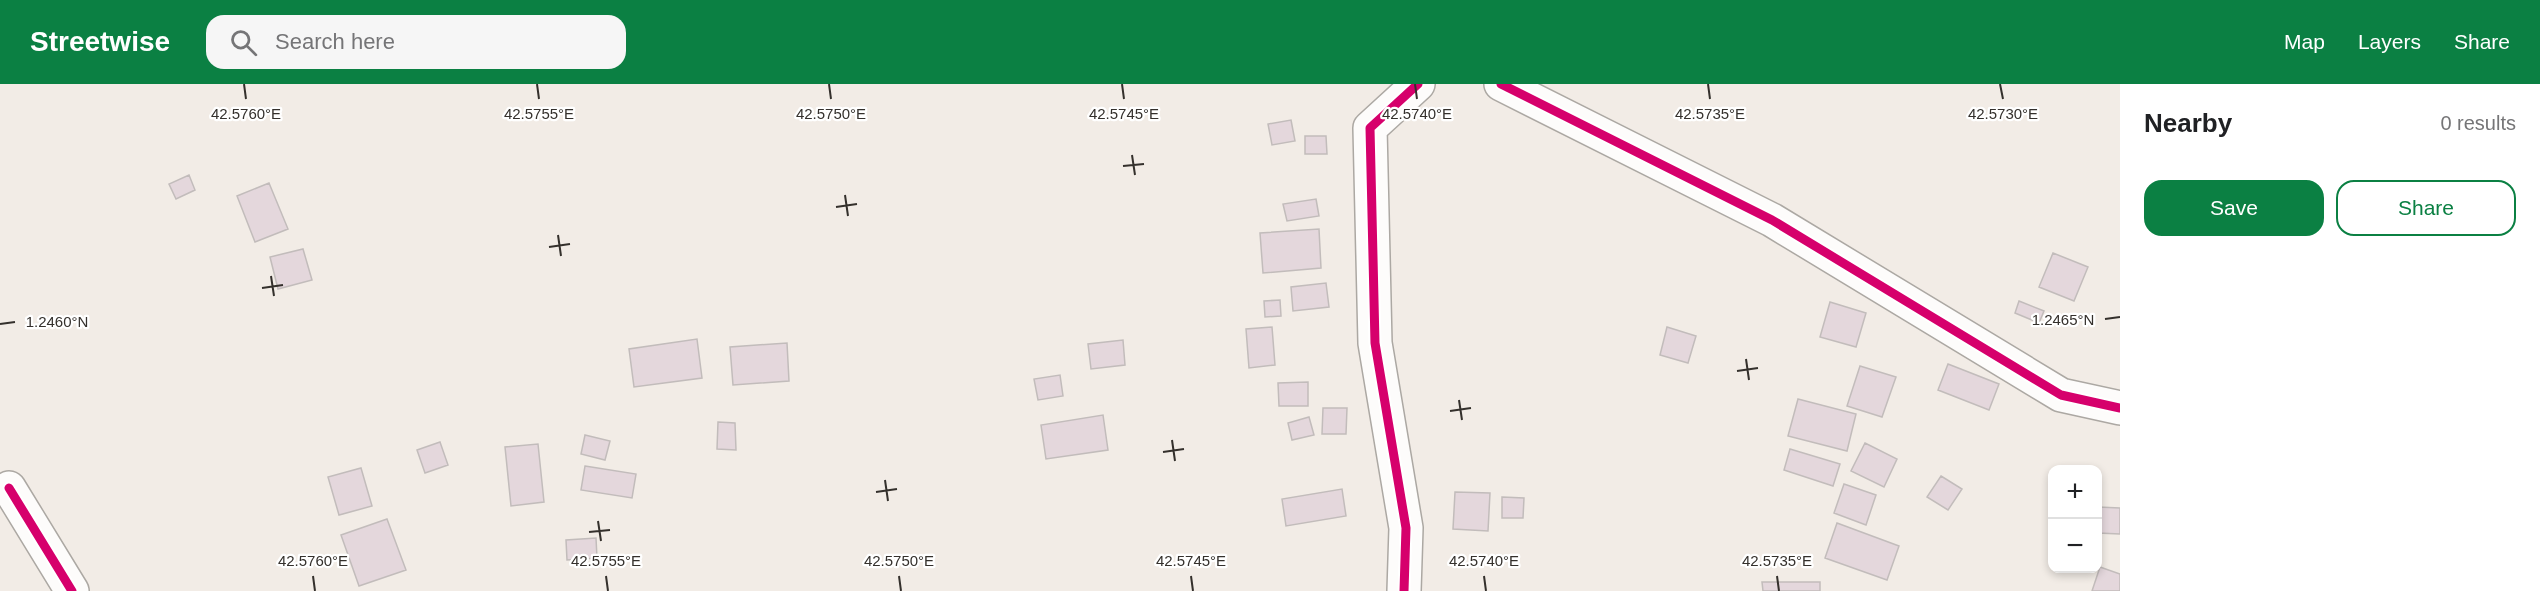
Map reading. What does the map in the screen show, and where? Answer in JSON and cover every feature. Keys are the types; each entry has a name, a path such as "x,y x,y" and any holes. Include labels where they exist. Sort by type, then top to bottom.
{"street":[{"path":"1404,591 1406,528 1375,343 1370,128 1418,84"},
{"path":"1501,84 1772,220 2061,395 2120,408"},
{"path":"9,488 72,591"}],"building":[{"path":"1291,120 1295,141 1272,145 1268,124"},
{"path":"1305,136 1326,136 1327,154 1305,154"},
{"path":"189,175 195,190 176,199 169,184"},
{"path":"269,183 288,229 255,242 237,196"},
{"path":"1316,199 1319,216 1287,221 1283,204"},
{"path":"1319,229 1321,268 1263,273 1260,233"},
{"path":"303,249 312,280 278,289 270,257"},
{"path":"2053,253 2088,267 2074,301 2039,287"},
{"path":"1326,283 1329,307 1293,311 1291,287"},
{"path":"1280,300 1281,316 1265,317 1264,301"},
{"path":"2019,301 2044,311 2039,323 2015,313"},
{"path":"1830,302 1866,313 1856,347 1820,337"},
{"path":"1272,327 1275,365 1249,368 1246,329"},
{"path":"1667,327 1696,336 1688,363 1660,355"},
{"path":"697,339 702,378 634,387 629,349"},
{"path":"1123,340 1125,365 1091,369 1088,344"},
{"path":"787,343 789,381 733,385 730,347"},
{"path":"1948,364 1999,384 1989,410 1938,390"},
{"path":"1860,366 1896,377 1882,417 1847,406"},
{"path":"1060,375 1063,396 1038,400 1034,379"},
{"path":"1308,382 1308,406 1279,406 1278,383"},
{"path":"1798,399 1856,414 1847,451 1788,436"},
{"path":"1323,408 1347,408 1346,434 1322,434"},
{"path":"1103,415 1108,450 1046,459 1041,425"},
{"path":"1309,417 1314,435 1292,440 1288,423"},
{"path":"718,422 735,423 736,450 717,449"},
{"path":"585,435 610,441 605,460 581,454"},
{"path":"440,442 448,465 425,473 417,450"},
{"path":"1865,443 1897,459 1884,487 1851,471"},
{"path":"538,444 544,502 511,506 505,447"},
{"path":"1790,449 1840,464 1833,486 1784,470"},
{"path":"585,466 636,474 632,498 581,490"},
{"path":"361,468 372,506 339,515 328,477"},
{"path":"1941,476 1962,489 1948,510 1927,497"},
{"path":"1844,484 1876,495 1866,525 1834,513"},
{"path":"1342,489 1346,516 1286,526 1282,499"},
{"path":"1455,492 1490,493 1488,531 1453,529"},
{"path":"1502,497 1524,498 1523,518 1502,518"},
{"path":"2102,507 2120,508 2120,534 2102,533"},
{"path":"387,519 406,570 359,586 341,535"},
{"path":"1837,523 1899,546 1887,580 1825,558"},
{"path":"596,538 597,558 567,560 566,540"},
{"path":"2102,568 2120,574 2120,591 2092,591 2098,573 2102,573"},
{"path":"1762,582 1820,582 1820,591 1763,591"}],"cycle path":[{"path":"1404,591 1406,528 1375,343 1370,128 1418,84"},
{"path":"1501,84 1772,220 2061,395 2120,408"},
{"path":"9,488 72,591"}]}
